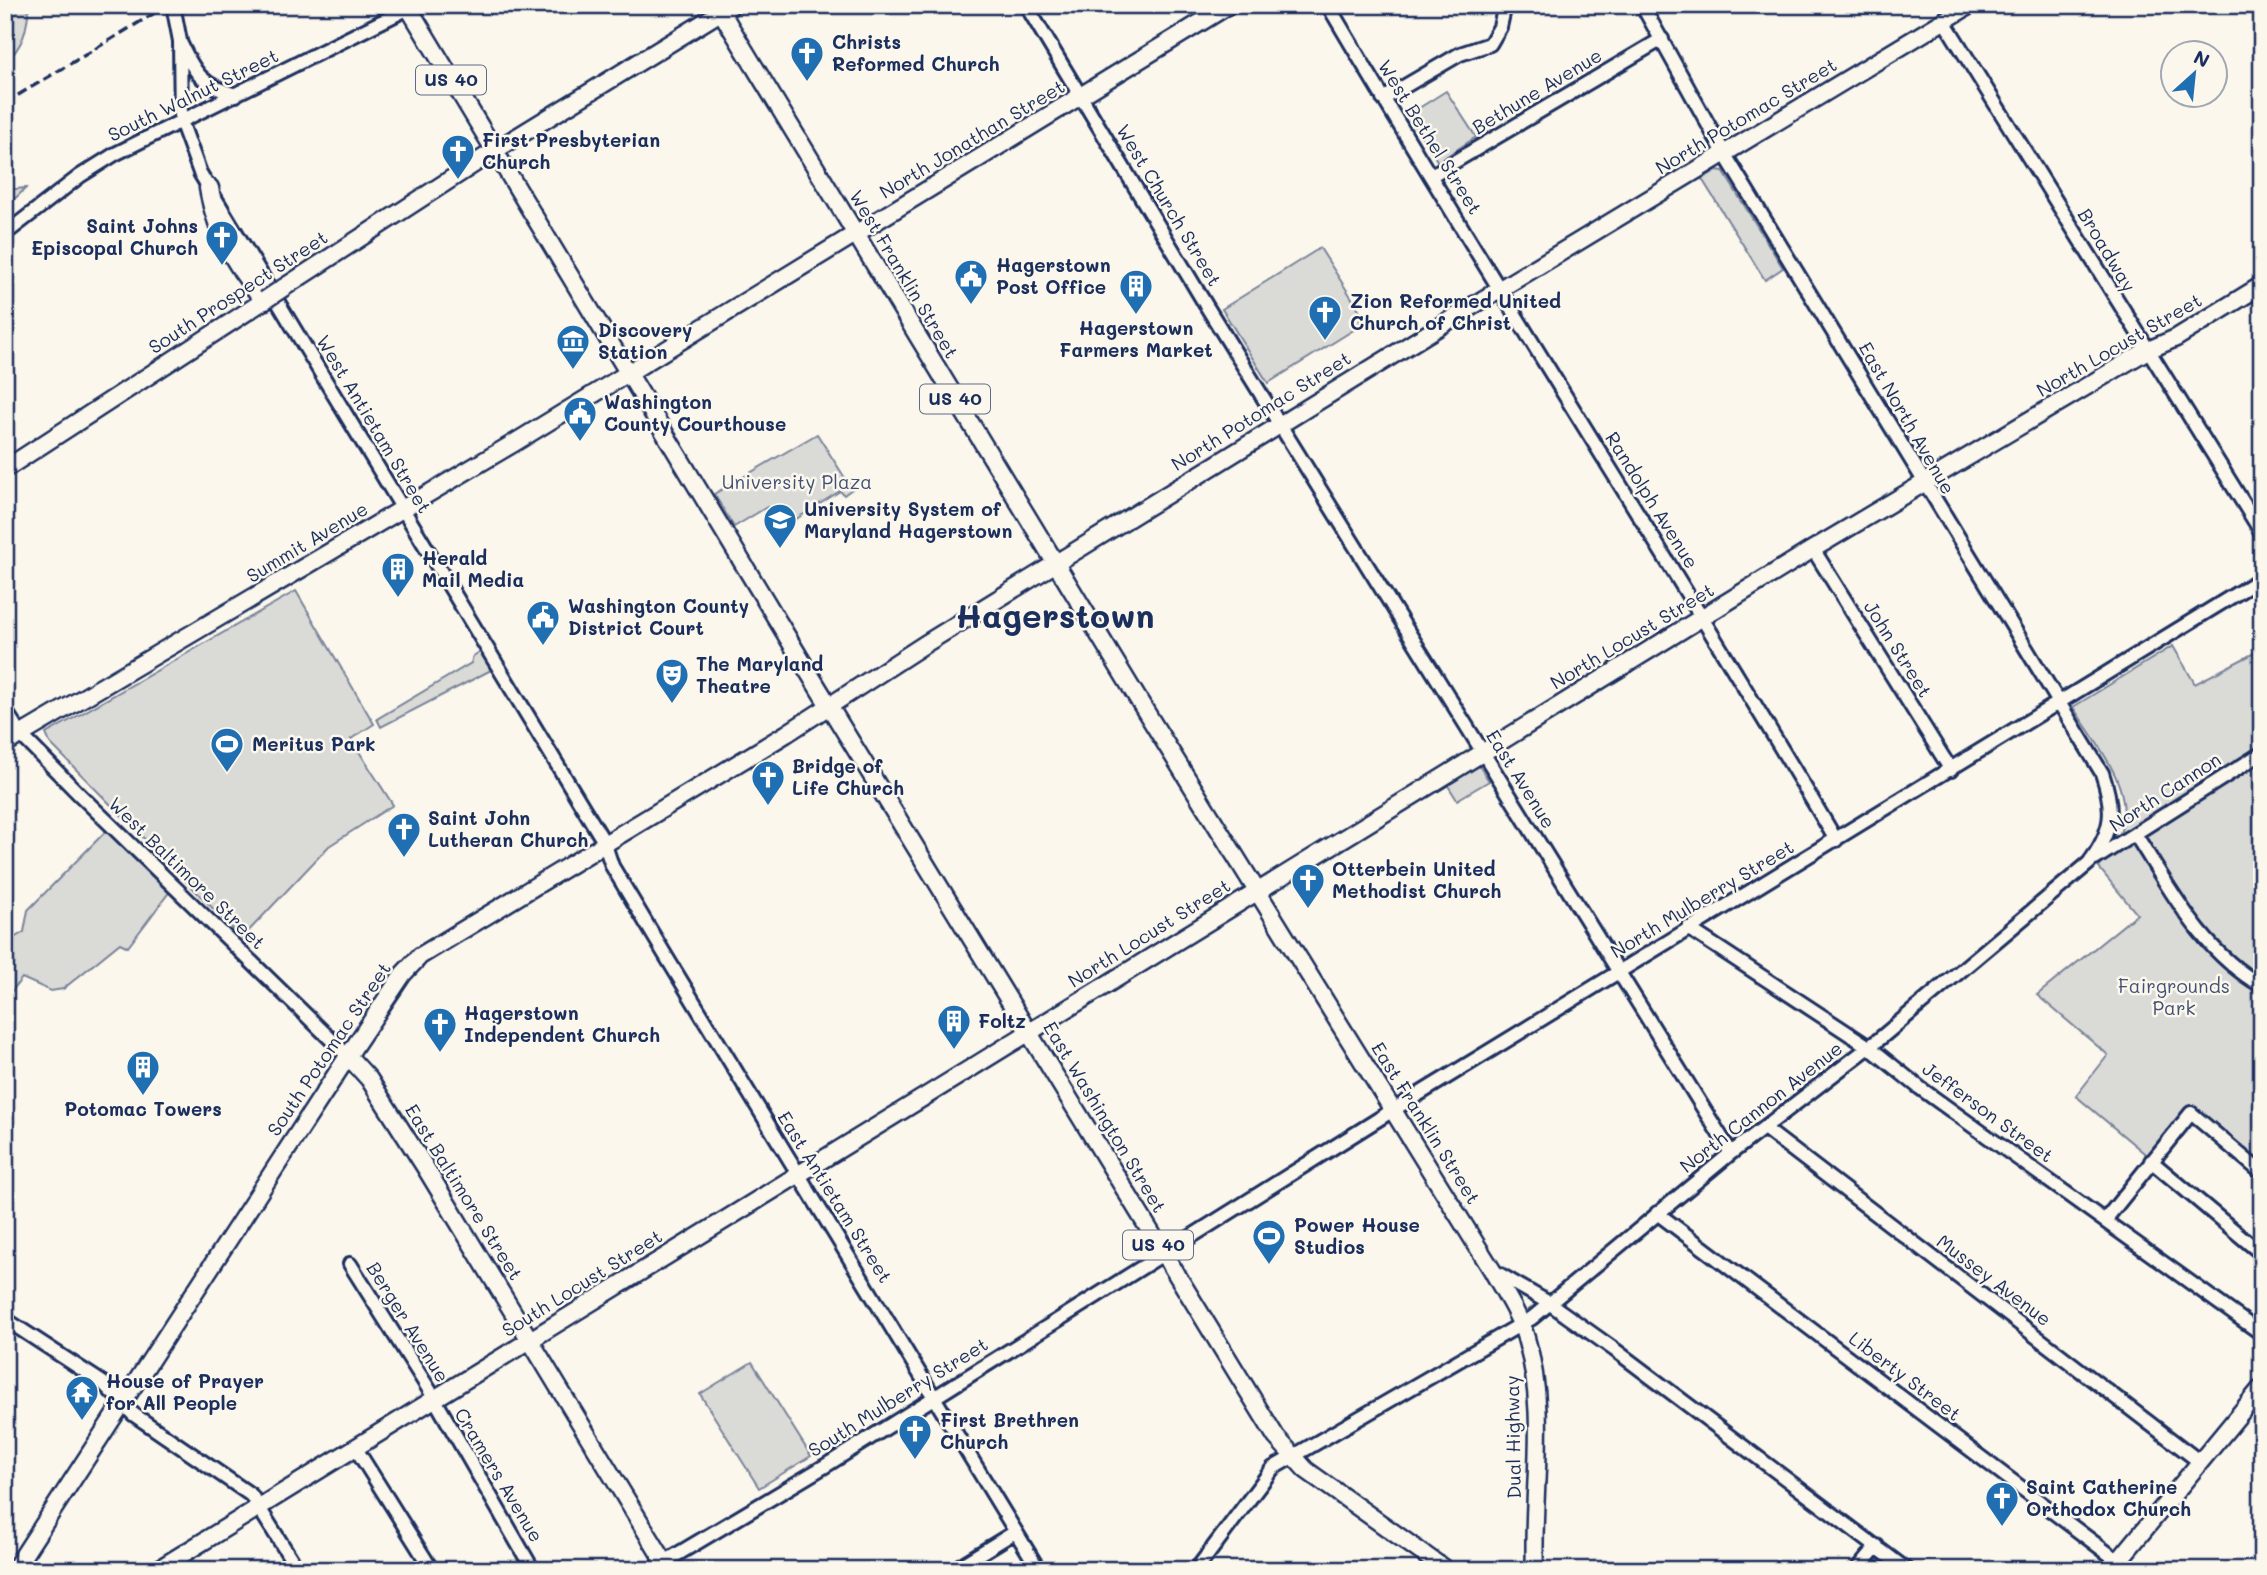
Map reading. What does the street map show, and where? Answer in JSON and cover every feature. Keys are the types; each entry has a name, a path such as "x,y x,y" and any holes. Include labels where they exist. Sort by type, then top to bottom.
{"highway":[{"path":"209,188 213,214 222,234 251,284 265,300"}],"main road":[{"name":"North Jonathan Street","path":"629,373 1229,5"},
{"name":"North Potomac Street","path":"829,706 1055,563 1500,289 1970,5"},
{"name":"US 40","path":"410,7 829,706"},
{"name":"South Prospect Street","path":"5,469 494,151 723,7"},
{"name":"West Franklin Street","path":"723,7 856,234 1055,563"},
{"name":"North Locust Street","path":"1029,1032 1813,549 2262,285"},
{"name":"Summit Avenue","path":"5,744 629,373"},
{"name":"East Franklin Street","path":"1055,563 1492,1270"},
{"name":"South Potomac Street","path":"14,1570 403,974 420,956 829,706"},
{"name":"East Washington Street","path":"829,706 1163,1253 1290,1455 1446,1570"},
{"name":"South Locust Street","path":"158,1570 1029,1032"},
{"name":"East Baltimore Street","path":"348,1056 380,1095 531,1339 662,1568"},
{"name":"Dual Highway","path":"1492,1270 1521,1326 1533,1366 1537,1397 1535,1570"},
{"path":"2120,1567 2200,1462 2262,1387"}],"street":[{"name":"West Antietam Street","path":"173,5 180,41 181,121 200,173 604,842"},
{"name":"West Church Street","path":"1026,5 1280,425"},
{"name":"West Bethel Street","path":"1328,5 1500,289"},
{"path":"1383,99 1460,54 1490,44 1500,27 1505,5"},
{"name":"East North Avenue","path":"1642,5 1724,153 1801,275 1923,485 2057,703"},
{"path":"2257,5 2262,13"},
{"name":"South Walnut Street","path":"5,234 80,176 181,121 410,7"},
{"name":"Broadway","path":"1944,21 2146,351 2262,533"},
{"name":"Bethune Avenue","path":"1432,175 1662,39"},
{"path":"180,41 200,78 209,86 236,95"},
{"name":"Randolph Avenue","path":"1500,289 1704,617 1836,840"},
{"name":"East Avenue","path":"1280,425 1731,1153"},
{"name":"John Street","path":"1813,549 1951,770"},
{"name":"North Mulberry Street","path":"1163,1253 1688,928 2262,578"},
{"name":"North Cannon Avenue","path":"1196,1570 1273,1468 1290,1455 1521,1326 1731,1153 1869,1047 2089,863 2110,824 2111,800 2102,773 2091,760 2057,703"},
{"name":"West Baltimore Street","path":"5,710 21,735 193,907 348,1056"},
{"name":"North Cannon","path":"2089,863 2262,752"},
{"path":"2135,834 2203,938 2236,969 2262,986"},
{"name":"East Antietam Street","path":"604,842 612,866 1039,1570"},
{"name":"Jefferson Street","path":"1688,928 1869,1047 1920,1088 2262,1334"},
{"path":"2105,1220 2191,1113 2262,1173"},
{"name":"Mussey Avenue","path":"1764,1128 2200,1462"},
{"path":"2151,1161 2262,1254"},
{"name":"Liberty Street","path":"1657,1213 2120,1567"},
{"name":"South Mulberry Street","path":"662,1568 1163,1253"},
{"name":"Berger Avenue","path":"350,1264 430,1391 433,1400"},
{"name":"East Franklin Street","path":"1492,1270 1549,1303 1907,1570"},
{"path":"5,1319 103,1383 122,1403 251,1495 261,1507 298,1570"},
{"name":"Cramers Avenue","path":"433,1400 534,1570"},
{"path":"355,1447 432,1570"},
{"path":"953,1570 1015,1532"},
{"path":"1857,1570 1877,1546"}],"green space":[{"path":"5,5 29,5 23,37 5,63"},
{"path":"1446,91 1476,137 1438,162 1408,115"},
{"path":"1717,170 1723,171 1783,268 1765,280 1702,179"},
{"path":"26,188 5,208 5,190"},
{"path":"1320,248 1360,311 1360,326 1268,383 1222,309"},
{"name":"University Plaza","path":"817,434 852,489 844,495 840,491 793,521 780,523 767,507 734,527 714,494"},
{"name":"Meritus Park","path":"296,591 374,724 351,739 393,805 329,846 242,938 50,743 46,734"},
{"name":"Fairgrounds Park","path":"2173,646 2195,684 2262,649 2262,1163 2191,1106 2149,1157 2076,1096 2108,1055 2037,995 2137,914 2099,868 2119,836 2123,802 2112,768 2073,707"},
{"path":"482,651 493,669 381,727 377,719 471,663 473,656"},
{"path":"1478,764 1489,781 1457,800 1447,784"},
{"path":"108,829 170,891 128,947 120,943 63,989 51,991 22,978 5,1000 5,943 24,932 28,910"},
{"path":"752,1362 811,1456 759,1488 700,1394"}],"railway":[{"path":"5,103 168,5"}],"place":[{"name":"Christs Reformed Church","path":"807,83"},
{"name":"First Presbyterian Church","path":"458,181"},
{"name":"Saint Johns Episcopal Church","path":"222,267"},
{"name":"Hagerstown Post Office","path":"971,306"},
{"name":"Hagerstown Farmers Market","path":"1136,316"},
{"name":"Zion Reformed United Church of Christ","path":"1325,342"},
{"name":"Discovery Station","path":"573,371"},
{"name":"Washington County Courthouse","path":"580,443"},
{"name":"University System of Maryland Hagerstown","path":"780,550"},
{"name":"Herald Mail Media","path":"398,599"},
{"name":"Washington County District Court","path":"543,647"},
{"name":"The Maryland Theatre","path":"672,705"},
{"name":"Meritus Park","path":"227,774"},
{"name":"Bridge of Life Church","path":"768,807"},
{"name":"Saint John Lutheran Church","path":"404,859"},
{"name":"Otterbein United Methodist Church","path":"1308,910"},
{"name":"Foltz","path":"954,1051"},
{"name":"Hagerstown Independent Church","path":"440,1054"},
{"name":"Potomac Towers","path":"143,1097"},
{"name":"Power House Studios","path":"1269,1266"},
{"name":"House of Prayer for All People","path":"82,1422"},
{"name":"First Brethren Church","path":"915,1461"},
{"name":"Saint Catherine Orthodox Church","path":"2002,1528"}],"district":[{"name":"Hagerstown","path":"1055,616"}]}
